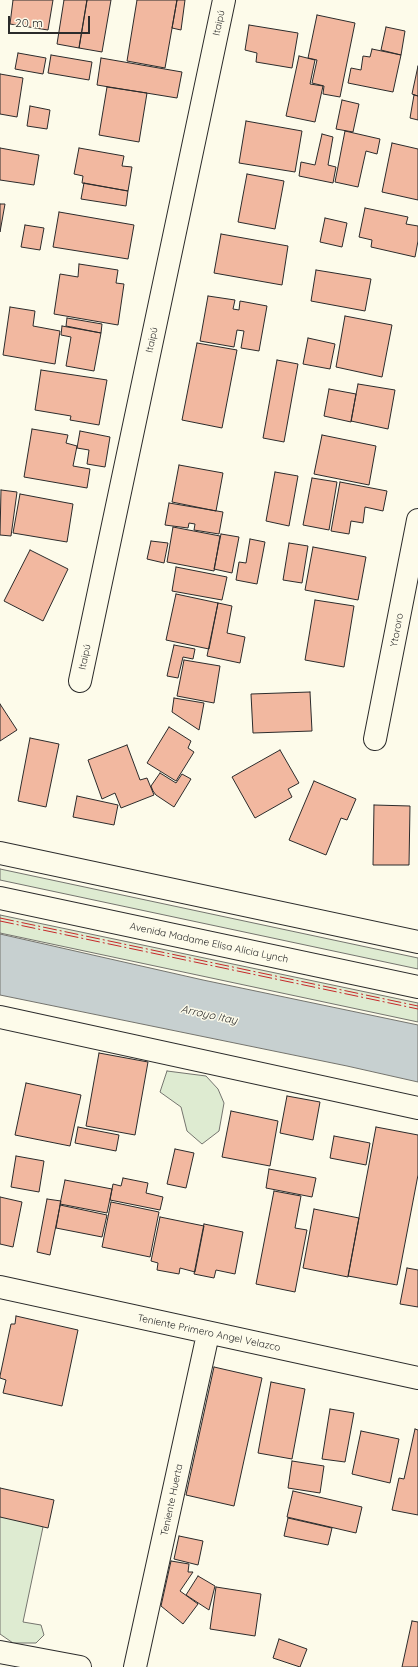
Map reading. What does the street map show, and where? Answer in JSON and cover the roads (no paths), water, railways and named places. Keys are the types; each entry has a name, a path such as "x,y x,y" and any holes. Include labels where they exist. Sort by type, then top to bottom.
{"main road":[{"name":"Itaipú","path":"80,680 224,0"},
{"name":"Ytororo","path":"375,739 418,520"},
{"path":"0,853 418,942"},
{"name":"Avenida Madame Elisa Alicia Lynch","path":"0,898 418,987"},
{"path":"0,1017 418,1108"},
{"name":"Teniente Primero Angel Velazco","path":"0,1287 208,1334 418,1378"},
{"name":"Teniente Huerta","path":"135,1667 208,1334"},
{"path":"0,1652 80,1667"}],"water":[{"name":"Arroyo Itay","path":"0,934 203,980 418,1025 418,1082 0,995"}]}
